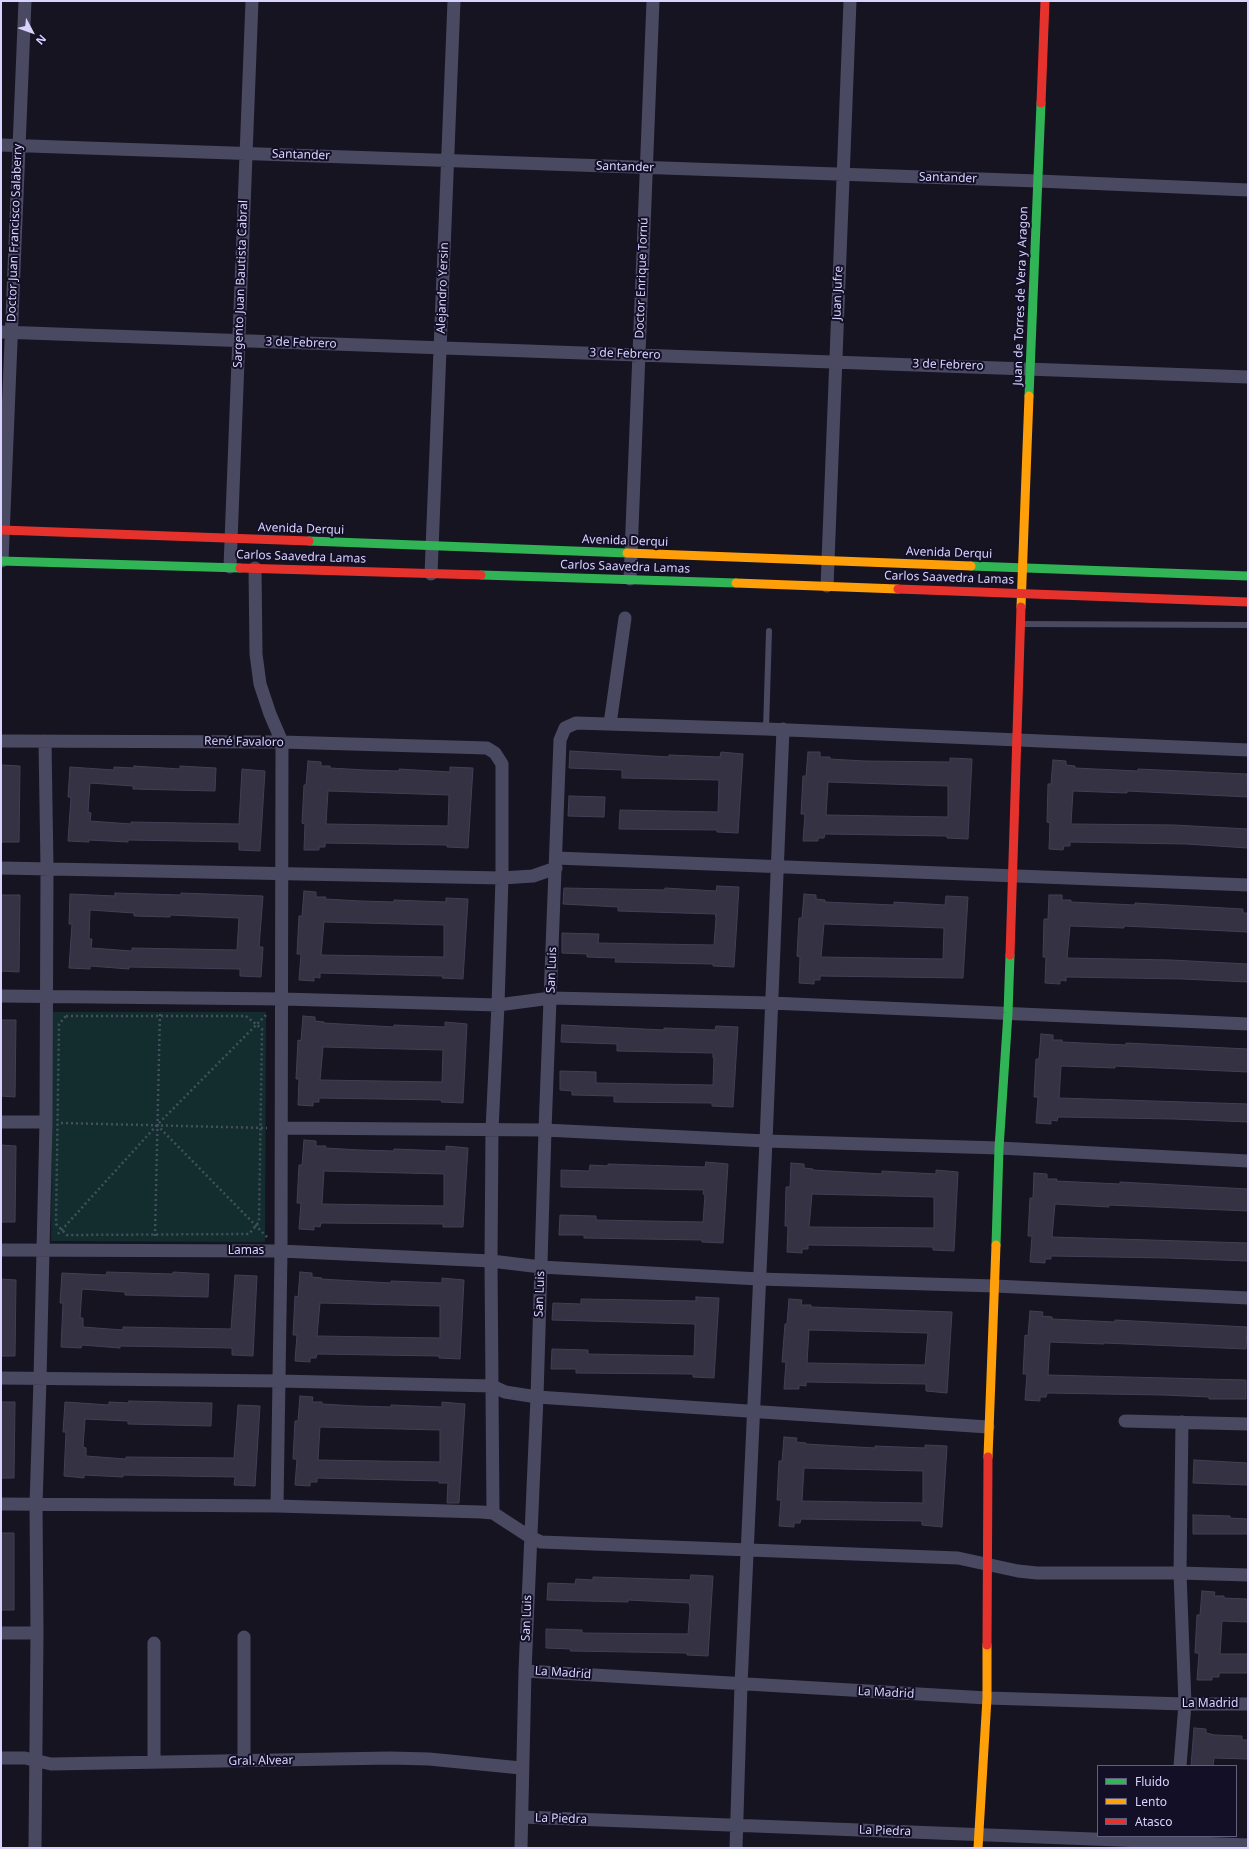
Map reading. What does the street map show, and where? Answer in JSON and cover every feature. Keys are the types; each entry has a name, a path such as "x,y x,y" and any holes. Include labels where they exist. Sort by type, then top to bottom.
{"main road":[{"name":"Juan de Torres de Vera y Aragon","path":"978,1848 987,1698 988,1427 995,1286 999,1148 1008,1013 1021,593 1045,1"},
{"name":"Avenida Derqui","path":"2,530 1248,576"},
{"name":"Carlos Saavedra Lamas","path":"2,561 630,579 1248,602"}],"street":[{"name":"Doctor Juan Francisco Salaberry","path":"2,561 6,332 19,145 25,1"},
{"name":"Sargento Juan Bautista Cabral","path":"230,567 252,1"},
{"name":"Alejandro Yersin","path":"431,574 454,1"},
{"name":"Doctor Enrique Tornú","path":"630,579 653,1"},
{"name":"Juan Jufre","path":"827,586 850,1"},
{"name":"Santander","path":"1,145 1038,181 1248,190"},
{"name":"3 de Febrero","path":"6,332 1248,377"},
{"path":"254,568 256,654 260,684 270,714 282,742 283,998 280,1380 277,1506"},
{"path":"625,618 610,724 766,729 1248,750"},
{"name":"San Luis","path":"521,1848 521,1768 537,1397 544,1130 551,998 560,740 566,728 576,723 610,724"},
{"path":"736,1848 740,1685 766,1141 778,866 782,730"},
{"name":"René Favaloro","path":"1,741 282,742 487,748 495,753 502,764 502,878"},
{"path":"35,1848 37,1760 36,1505 42,1251 52,1122 45,997 47,868 45,741"},
{"path":"1,868 502,878 533,876 556,863 778,866 1248,885"},
{"path":"493,1513 491,1260 492,1130 502,878"},
{"path":"1,996 283,998 498,1005 551,998 771,1003 1248,1024"},
{"path":"1,1122 52,1122"},
{"path":"282,1128 544,1130 766,1141 999,1148 1248,1161"},
{"name":"Lamas","path":"1,1250 281,1251 491,1260 541,1267 759,1279 995,1286 1248,1298"},
{"path":"1,1378 280,1380 492,1386 505,1392 537,1397 988,1427"},
{"path":"1125,1420 1248,1424"},
{"path":"1180,1765 1185,1704 1180,1573 1182,1422"},
{"path":"1,1504 277,1506 493,1513 530,1537 541,1542 958,1558 1018,1571 1037,1573 1180,1573 1248,1575"},
{"path":"1,1633 37,1633"},
{"path":"244,1637 244,1761"},
{"path":"154,1643 154,1762"},
{"name":"La Madrid","path":"525,1671 740,1685 987,1698 1185,1704 1248,1704"},
{"name":"Gral. Alvear","path":"1,1758 37,1760 51,1764 406,1759 521,1768"},
{"name":"La Piedra","path":"522,1817 736,1826 1097,1836"},
{"name":"La Piedra","path":"1124,1837 1173,1838 1248,1845"}],"lane":[{"path":"1020,624 1248,625"},
{"path":"766,729 769,631"}],"path":[{"path":"154,1251 160,998"},
{"path":"42,1251 157,1125 283,998"},
{"path":"66,1016 160,1016 246,1016 262,1029 259,1222 249,1234 67,1235 56,1224 52,1122 59,1024 66,1016"},
{"path":"52,1122 282,1128"},
{"path":"157,1125 281,1251"}],"green space":[{"path":"53,1012 266,1012 265,1242 51,1241"}],"building":[{"path":"570,751 669,757 669,755 720,757 721,752 743,754 738,833 717,832 717,830 619,829 620,810 718,812 719,780 622,778 622,770 569,768"},
{"path":"808,752 820,752 820,757 830,757 830,759 865,761 950,762 950,758 972,759 968,839 947,838 947,836 825,834 824,838 818,838 818,841 803,841 805,814 801,814 803,776 806,776","holes":["828,782 948,786 948,817 826,815"]},
{"path":"1053,760 1066,761 1066,765 1075,766 1075,768 1247,774 1248,797 1127,791 1127,793 1073,791 1071,824 1174,825 1248,829 1248,848 1186,844 1070,842 1070,846 1064,846 1063,850 1049,849 1050,823 1047,822 1048,784 1051,784"},
{"path":"308,761 321,762 321,766 330,766 330,768 366,770 399,771 399,769 450,772 450,767 473,768 468,848 447,847 447,845 325,843 325,847 319,847 319,850 304,850 305,824 302,823 304,785 306,785","holes":["328,791 449,795 448,826 326,824"]},
{"path":"1,765 20,766 19,842 1,842"},
{"path":"134,766 180,769 180,766 216,768 215,791 133,789 133,786 90,783 88,812 91,813 90,821 131,824 131,822 239,824 242,769 265,771 260,851 239,850 239,842 128,840 128,842 89,840 89,842 68,841 71,797 68,797 70,767 114,770 114,767 134,768"},
{"path":"569,796 605,797 604,817 568,816"},
{"path":"717,886 739,887 734,967 713,966 713,964 615,962 616,958 587,957 587,954 562,953 562,933 599,934 598,943 714,945 716,918 715,914 618,911 618,907 563,904 564,888 665,890 665,888 716,891"},
{"path":"304,891 316,892 316,897 326,897 325,899 361,901 394,902 394,900 446,902 446,898 468,899 463,979 442,978 443,976 320,973 320,978 314,977 314,981 299,980 301,954 297,954 299,916 302,916","holes":["324,922 444,925 444,957 321,955"]},
{"path":"115,893 181,895 181,893 263,896 259,947 263,947 261,977 240,976 240,969 129,967 129,969 90,966 90,969 69,968 72,924 69,924 70,894 115,896","holes":["90,910 134,913 134,916 170,917 170,915 239,918 237,950 132,948 132,951 91,948 92,939 89,939"]},
{"path":"804,894 816,895 816,899 825,900 825,902 894,905 894,902 945,905 946,896 968,897 963,978 820,976 820,980 814,980 814,984 799,983 800,957 797,956 799,918 802,918","holes":["824,924 944,928 943,959 821,957"]},
{"path":"1,895 20,895 19,972 1,971"},
{"path":"1049,895 1062,895 1062,900 1071,900 1071,902 1135,905 1135,903 1243,909 1243,913 1248,913 1248,932 1124,926 1124,928 1070,926 1067,958 1171,960 1248,964 1248,982 1183,979 1066,977 1066,981 1060,980 1060,984 1045,983 1046,957 1043,957 1044,919 1048,919"},
{"path":"303,1016 315,1017 315,1021 324,1023 394,1027 394,1025 445,1027 445,1022 467,1024 463,1103 441,1102 442,1100 319,1098 319,1102 313,1102 313,1106 298,1105 299,1079 296,1079 298,1040 301,1041","holes":["323,1047 443,1050 442,1082 320,1080"]},
{"path":"1,1020 16,1020 15,1097 1,1096"},
{"path":"562,1025 664,1030 664,1028 715,1030 716,1026 738,1027 733,1107 712,1106 712,1103 614,1102 614,1096 572,1095 572,1091 560,1090 560,1071 596,1072 596,1083 713,1085 714,1058 713,1053 617,1051 617,1044 561,1042"},
{"path":"1041,1034 1053,1035 1053,1040 1062,1040 1062,1042 1126,1045 1126,1043 1248,1049 1248,1072 1115,1066 1115,1068 1061,1066 1059,1098 1248,1104 1248,1122 1058,1117 1057,1121 1051,1120 1051,1124 1036,1123 1038,1097 1034,1097 1036,1059 1039,1059"},
{"path":"304,1140 316,1141 316,1146 326,1146 325,1148 361,1150 394,1151 394,1149 446,1151 446,1146 468,1148 463,1227 443,1227 443,1224 321,1223 320,1227 314,1226 314,1230 299,1229 301,1203 297,1203 299,1165 302,1165","holes":["324,1171 444,1174 444,1206 322,1204"]},
{"path":"1,1145 16,1146 15,1222 1,1222"},
{"path":"706,1162 728,1164 723,1243 702,1242 702,1240 584,1238 584,1235 559,1235 560,1215 596,1216 596,1220 703,1222 705,1195 703,1194 704,1190 561,1187 561,1170 589,1171 590,1165 608,1166 608,1164 705,1167"},
{"path":"791,1163 804,1164 804,1168 813,1170 882,1174 882,1171 936,1174 936,1170 958,1172 954,1251 933,1250 933,1247 808,1245 808,1249 802,1249 802,1253 787,1252 788,1226 785,1226 786,1187 790,1187","holes":["812,1194 934,1197 934,1228 809,1227"]},
{"path":"1034,1173 1047,1174 1047,1179 1057,1179 1056,1181 1120,1184 1120,1182 1248,1189 1248,1211 1055,1204 1052,1237 1248,1243 1248,1261 1051,1256 1051,1259 1045,1259 1045,1263 1030,1262 1032,1236 1028,1236 1030,1198 1033,1198"},
{"path":"107,1272 173,1274 173,1272 209,1274 208,1297 125,1295 125,1292 82,1289 80,1318 83,1318 83,1327 123,1330 123,1327 231,1329 235,1275 257,1276 253,1356 232,1355 232,1348 120,1346 120,1348 82,1345 81,1348 61,1347 63,1303 60,1303 62,1273 106,1275"},
{"path":"300,1272 312,1273 312,1277 322,1278 321,1279 391,1283 391,1281 442,1283 442,1278 464,1280 460,1359 439,1358 439,1356 317,1354 316,1358 310,1358 310,1362 295,1361 297,1335 293,1335 295,1296 298,1297","holes":["320,1303 440,1306 440,1338 317,1336"]},
{"path":"1,1279 16,1280 15,1356 1,1356"},
{"path":"696,1297 719,1298 714,1378 693,1377 693,1374 576,1373 576,1369 551,1369 552,1349 588,1350 588,1354 694,1356 695,1329 695,1324 552,1320 553,1303 581,1304 581,1299 696,1301"},
{"path":"789,1299 802,1300 801,1305 811,1305 811,1307 952,1312 947,1393 926,1391 926,1384 806,1382 806,1386 799,1385 799,1389 784,1389 786,1362 782,1362 785,1324 787,1324","holes":["809,1330 928,1333 925,1365 807,1363"]},
{"path":"1030,1311 1043,1312 1042,1316 1052,1317 1052,1319 1115,1322 1115,1320 1247,1327 1246,1349 1050,1342 1048,1375 1246,1380 1246,1399 1209,1399 1209,1397 1163,1395 1047,1393 1046,1397 1040,1397 1040,1401 1025,1400 1027,1374 1023,1374 1025,1335 1028,1336"},
{"path":"300,1396 313,1397 312,1402 322,1402 322,1404 357,1406 391,1407 391,1405 442,1407 442,1402 465,1404 459,1503 447,1503 448,1483 439,1483 439,1481 317,1478 317,1482 310,1482 310,1486 295,1485 297,1459 293,1459 295,1421 298,1421","holes":["320,1427 440,1430 440,1462 318,1460"]},
{"path":"129,1401 212,1403 211,1426 128,1424 128,1421 85,1419 83,1447 86,1448 86,1456 126,1459 126,1457 234,1458 238,1405 260,1406 255,1486 234,1485 235,1477 123,1475 123,1477 84,1475 84,1478 64,1476 66,1432 63,1432 65,1402 109,1405 109,1402 129,1403"},
{"path":"1,1402 15,1402 14,1478 1,1478"},
{"path":"784,1437 797,1438 796,1442 806,1444 875,1448 875,1446 925,1448 925,1445 947,1446 942,1527 922,1525 922,1521 801,1519 800,1523 794,1523 794,1527 779,1526 781,1500 777,1500 779,1461 782,1461","holes":["804,1468 923,1471 923,1503 802,1501"]},
{"path":"1194,1460 1248,1463 1248,1485 1193,1483"},
{"path":"1193,1515 1230,1516 1230,1518 1248,1519 1248,1534 1193,1534"},
{"path":"1,1533 14,1533 14,1610 1,1610"},
{"path":"691,1575 713,1576 708,1656 687,1655 687,1653 570,1651 571,1649 546,1648 546,1629 582,1630 582,1633 688,1634 690,1608 689,1603 628,1600 628,1602 547,1600 548,1583 575,1584 576,1579 593,1580 593,1577 690,1580"},
{"path":"1202,1591 1215,1592 1214,1596 1224,1596 1224,1598 1247,1599 1248,1622 1222,1621 1220,1654 1248,1654 1248,1673 1219,1673 1219,1677 1212,1677 1212,1680 1197,1680 1199,1653 1195,1653 1197,1615 1200,1615"},
{"path":"1194,1728 1206,1729 1206,1733 1215,1735 1242,1736 1242,1740 1248,1740 1248,1759 1214,1758 1213,1765 1191,1765"}],"traffic: fast":[{"path":"1029,396 1041,103"},
{"path":"309,541 627,553"},
{"path":"1,561 240,568"},
{"path":"971,566 1248,576"},
{"path":"481,575 736,583"},
{"path":"996,1245 999,1148 1008,1013 1010,955"}],"traffic: slow":[{"path":"1021,607 1029,396"},
{"path":"627,553 971,566"},
{"path":"736,583 898,589"},
{"path":"988,1457 996,1245"},
{"path":"978,1848 987,1698 987,1645"}],"traffic: jam":[{"path":"1041,103 1045,1"},
{"path":"1,530 309,541"},
{"path":"240,568 481,575"},
{"path":"898,589 1248,602"},
{"path":"1010,955 1021,607"},
{"path":"987,1645 988,1457"}]}
